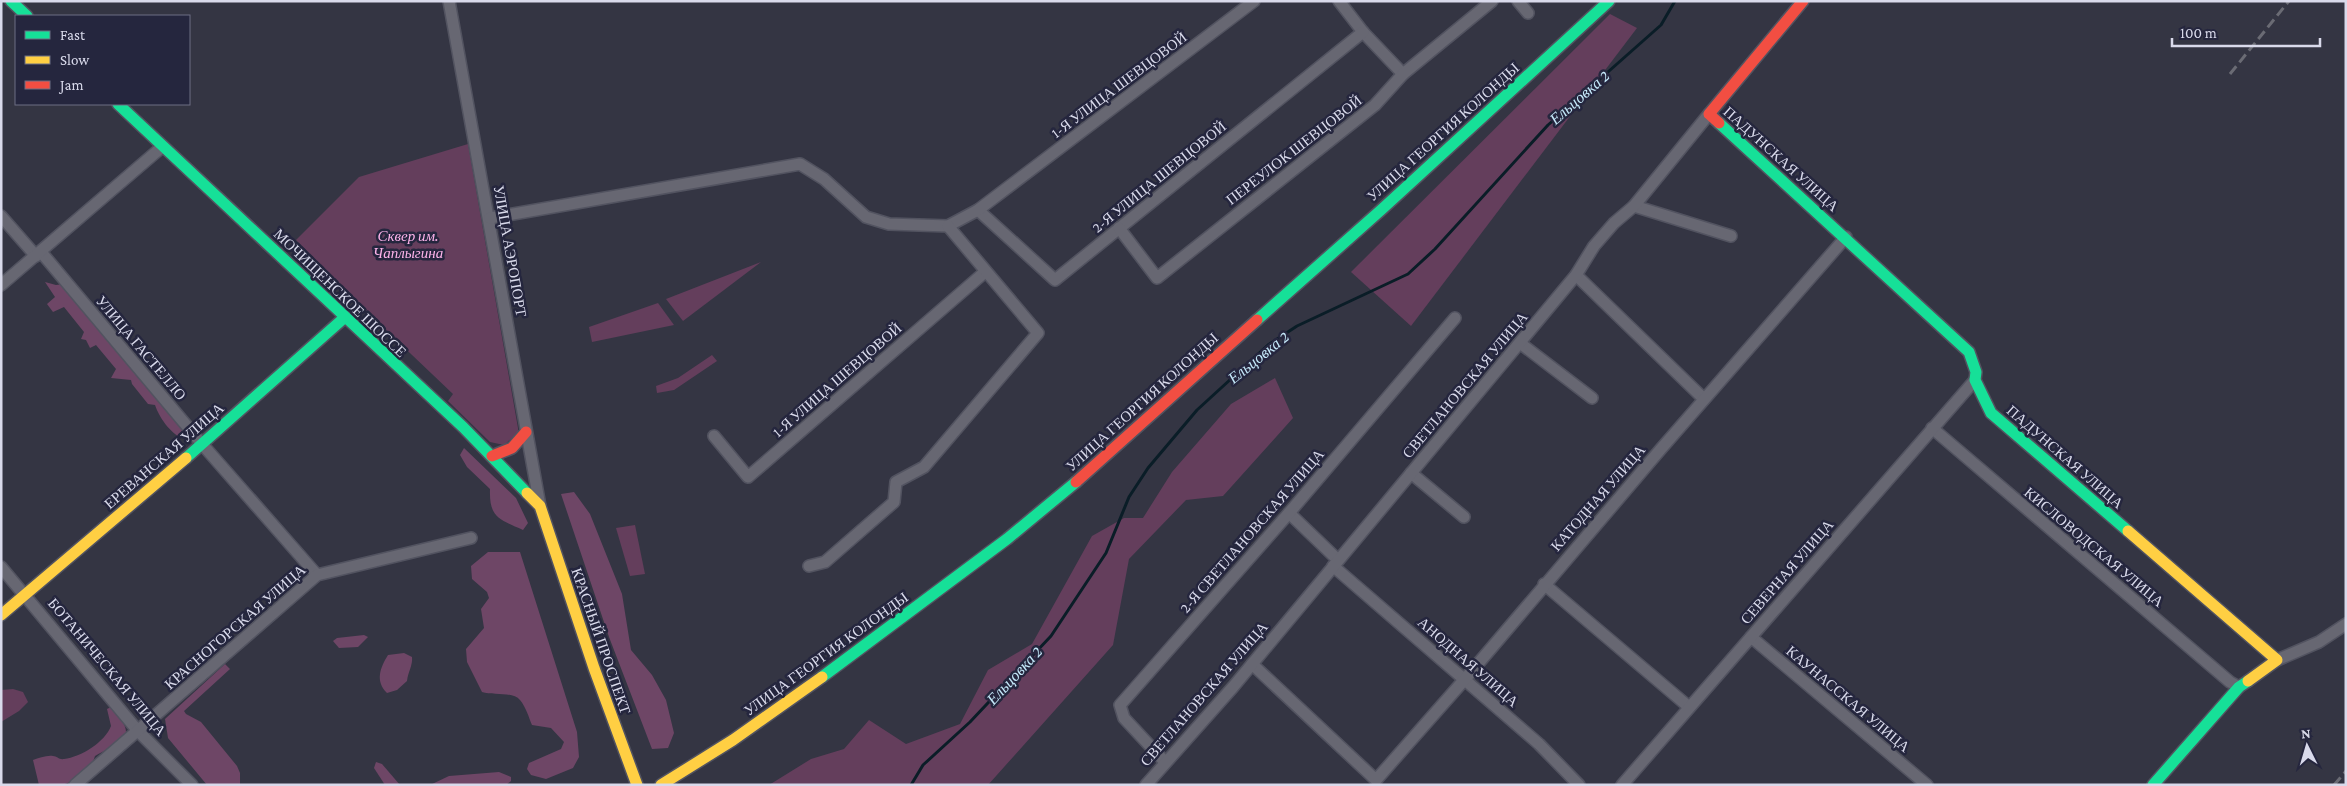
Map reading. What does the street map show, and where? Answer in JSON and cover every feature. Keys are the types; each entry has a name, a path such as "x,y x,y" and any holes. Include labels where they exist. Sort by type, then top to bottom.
{"main road":[{"path":"11,1 26,15"},
{"name":"УЛИЦА ГЕОРГИЯ КОЛОНДЫ","path":"661,785 733,740 807,688 1007,539 1084,476 1180,387 1380,210 1609,1"},
{"name":"СВЕТЛАНОВСКАЯ УЛИЦА","path":"1709,114 1803,1"},
{"name":"МОЧИЩЕНСКОЕ ШОССЕ","path":"119,105 492,456 540,506"},
{"name":"ПАДУНСКАЯ УЛИЦА","path":"1709,114 1846,237 1969,352 1976,372 1974,380 1991,413 2277,660"},
{"name":"ЕРЕВАНСКАЯ УЛИЦА","path":"1,615 202,444 344,318"},
{"path":"492,456 506,453 515,448 526,432"},
{"name":"КРАСНЫЙ ПРОСПЕКТ","path":"540,506 594,668 637,785"},
{"path":"2153,785 2239,687 2277,660"}],"street":[{"name":"УЛИЦА АЭРОПОРТ","path":"449,1 490,218 540,506"},
{"name":"1-Я УЛИЦА ШЕВЦОВОЙ","path":"948,226 978,210 1254,1"},
{"path":"1339,1 1363,32 1403,74"},
{"name":"ПЕРЕУЛОК ШЕВЦОВОЙ","path":"1119,228 1157,278 1375,105 1403,74 1492,1"},
{"path":"1518,1 1528,13"},
{"name":"2-Я УЛИЦА ШЕВЦОВОЙ","path":"978,210 1055,280 1363,32"},
{"name":"СВЕТЛАНОВСКАЯ УЛИЦА","path":"1146,785 1252,664 1576,275 1594,246 1614,223 1634,206 1709,114"},
{"path":"1,285 162,147"},
{"path":"490,218 800,164 824,179 866,217 889,224 948,226 1038,333 924,467 896,482 894,502 825,562 809,566"},
{"path":"1634,206 1731,236"},
{"name":"УЛИЦА ГАСТЕЛЛО","path":"1,216 39,254 316,575"},
{"name":"КАТОДНАЯ УЛИЦА","path":"1252,664 1376,780 1846,237"},
{"name":"1-Я УЛИЦА ШЕВЦОВОЙ","path":"714,436 748,477 985,272"},
{"path":"1576,275 1704,399"},
{"name":"2-Я СВЕТЛАНОВСКАЯ УЛИЦА","path":"1166,762 1124,718 1120,705 1289,513 1455,318"},
{"path":"1520,343 1592,398"},
{"name":"СЕВЕРНАЯ УЛИЦА","path":"1622,785 1974,380"},
{"name":"КИСЛОВОДСКАЯ УЛИЦА","path":"1932,428 2230,682 2239,687"},
{"path":"1411,473 1464,517"},
{"name":"АНОДНАЯ УЛИЦА","path":"1289,513 1336,563 1540,744 1579,785"},
{"name":"КРАСНОГОРСКАЯ УЛИЦА","path":"75,785 316,575 471,538"},
{"name":"БОТАНИЧЕСКАЯ УЛИЦА","path":"1,567 26,594 138,731 192,785"},
{"path":"1544,584 1690,707"},
{"path":"2277,660 2319,642 2346,624"},
{"name":"КАУНАССКАЯ УЛИЦА","path":"1751,637 1927,785"}],"green space":[{"path":"1610,14 1637,28 1411,326 1351,272"},
{"name":"Сквер им. Чаплыгина","path":"468,144 518,428 518,433 504,445 490,442 448,401 453,394 370,315 296,240 359,177"},
{"path":"761,262 683,321 666,299"},
{"path":"658,303 674,325 592,342 589,327"},
{"path":"712,355 717,361 674,390 657,393 656,386 678,378"},
{"path":"1275,378 1293,418 1223,496 1186,500 1129,559 1113,645 988,785 769,785 811,759 844,749 869,720 906,744 960,724 988,670 1032,644 1092,536 1124,518 1143,518 1172,472 1231,404"},
{"path":"635,525 645,574 630,576 616,528"},
{"path":"13,689 23,692 28,702 19,711 1,722 1,690"}],"shaded area":[{"path":"45,282 56,285 64,284 186,432 182,438 169,429 159,415 155,405 148,404 131,380 111,378 116,369 96,345 90,348 86,340 81,339 84,332 64,307 53,312 47,304 55,297"},
{"path":"464,448 516,498 528,523 523,530 502,520 494,512 491,506 490,489 467,467 460,455"},
{"path":"574,492 590,514 622,594 631,650 652,675 666,700 674,733 668,748 652,749 609,637 561,494"},
{"path":"488,552 520,552 577,732 579,757 573,768 546,779 531,775 527,769 529,763 561,749 564,742 551,728 532,725 524,706 517,697 482,692 467,662 466,649 484,628 481,609 489,598 487,592 472,579 471,566"},
{"path":"364,635 368,637 358,647 339,648 333,641 337,638"},
{"path":"404,653 412,657 407,681 397,690 387,693 380,679 383,665 388,655"},
{"path":"225,664 230,669 184,711 201,722 237,766 240,773 240,785 207,785 168,738 165,719"},
{"path":"111,707 126,731 121,741 95,756 88,776 62,785 39,785 33,760 48,756 62,759 71,758 92,748 104,738 111,726 107,709"},
{"path":"376,762 382,764 400,785 385,785 374,768"},
{"path":"499,772 511,777 511,781 506,785 430,785 449,776"}],"waterway":[{"name":"Ельцовка 2","path":"911,785 923,765 970,722 1051,636 1106,553 1129,497 1148,468 1197,410 1268,345 1297,326 1408,274 1435,249 1548,125 1661,25 1675,1"}],"railway":[{"path":"2230,74 2289,1"},
{"path":"2334,785 2346,771"}],"traffic: fast":[{"path":"11,1 26,15"},
{"path":"1257,320 1381,210 1609,1"},
{"path":"119,105 463,427 527,493"},
{"path":"1719,123 1969,352 1976,372 1975,380 1991,413 2128,531"},
{"path":"186,458 344,318"},
{"path":"822,677 1007,539 1076,482"},
{"path":"2153,785 2239,687 2248,681"}],"traffic: slow":[{"path":"1,615 186,458"},
{"path":"527,493 540,506 594,668 637,785"},
{"path":"2128,531 2277,660 2248,681"},
{"path":"661,785 733,740 822,677"}],"traffic: jam":[{"path":"1719,123 1709,114 1803,1"},
{"path":"1076,482 1257,320"},
{"path":"492,456 512,448 526,432"}]}
